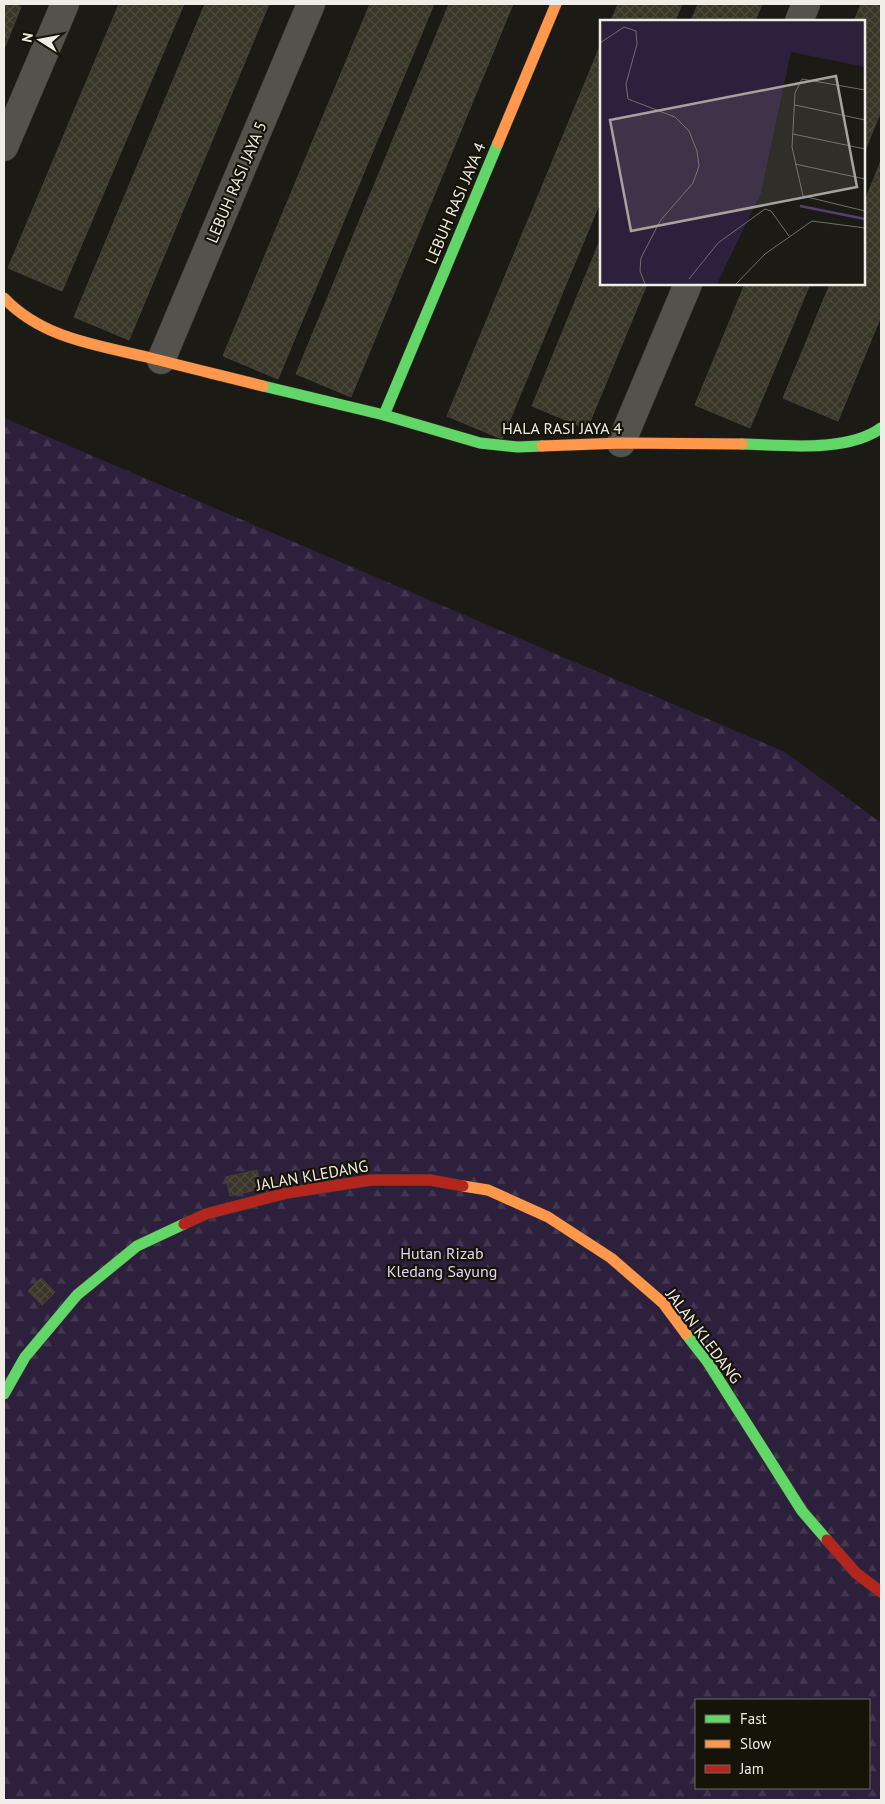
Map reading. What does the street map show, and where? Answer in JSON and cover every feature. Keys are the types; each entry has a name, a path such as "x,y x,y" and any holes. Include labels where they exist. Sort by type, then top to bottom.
{"street":[{"path":"4,147 65,4"},
{"name":"LEBUH RASI JAYA 5","path":"161,360 311,4"},
{"name":"LEBUH RASI JAYA 4","path":"384,415 556,4"},
{"path":"799,20 806,4"},
{"path":"621,443 688,285"},
{"name":"HALA RASI JAYA 4","path":"4,298 13,309 38,326 71,339 384,415 480,443 518,447 621,443 828,445 856,441 875,433 881,428"},
{"name":"JALAN KLEDANG","path":"4,1394 26,1357 77,1295 137,1246 206,1214 287,1193 371,1180 430,1180 488,1190 548,1217 611,1258 663,1303 707,1361 802,1511 856,1573 881,1592"}],"green space":[{"name":"Hutan Rizab Kledang Sayung","path":"4,418 785,752 881,823 881,1800 4,1800"}],"building":[{"path":"4,4 14,4 21,7 4,49"},
{"path":"119,4 184,4 62,291 8,268"},
{"path":"205,4 269,4 129,340 74,317"},
{"path":"370,4 434,4 278,379 223,356"},
{"path":"449,4 513,4 351,397 296,374"},
{"path":"618,4 682,4 675,20 611,20"},
{"path":"698,4 762,4 755,20 691,20"},
{"path":"861,4 881,4 881,111 865,151 865,20 854,20"},
{"path":"600,46 600,202 502,439 447,416"},
{"path":"881,161 881,316 838,421 783,398 830,285 865,285 865,201"},
{"path":"600,240 600,285 647,285 587,429 532,406"},
{"path":"745,285 810,285 750,428 695,405"},
{"path":"257,1170 261,1189 230,1196 226,1177"},
{"path":"41,1278 55,1292 42,1305 28,1291"}],"traffic: fast":[{"path":"384,415 498,143"},
{"path":"263,386 384,415 480,443 518,447 542,446"},
{"path":"742,444 795,446 833,444 867,436 881,428"},
{"path":"4,1394 25,1357 77,1295 137,1246 184,1224"},
{"path":"686,1334 707,1361 802,1511 827,1540"}],"traffic: slow":[{"path":"498,143 556,4"},
{"path":"4,298 19,312 35,322 71,338 263,386"},
{"path":"542,446 621,443 742,444"},
{"path":"463,1186 488,1190 548,1217 611,1258 663,1303 686,1334"}],"traffic: jam":[{"path":"184,1224 206,1214 287,1193 371,1180 430,1180 463,1186"},
{"path":"827,1540 856,1573 881,1592"}]}
